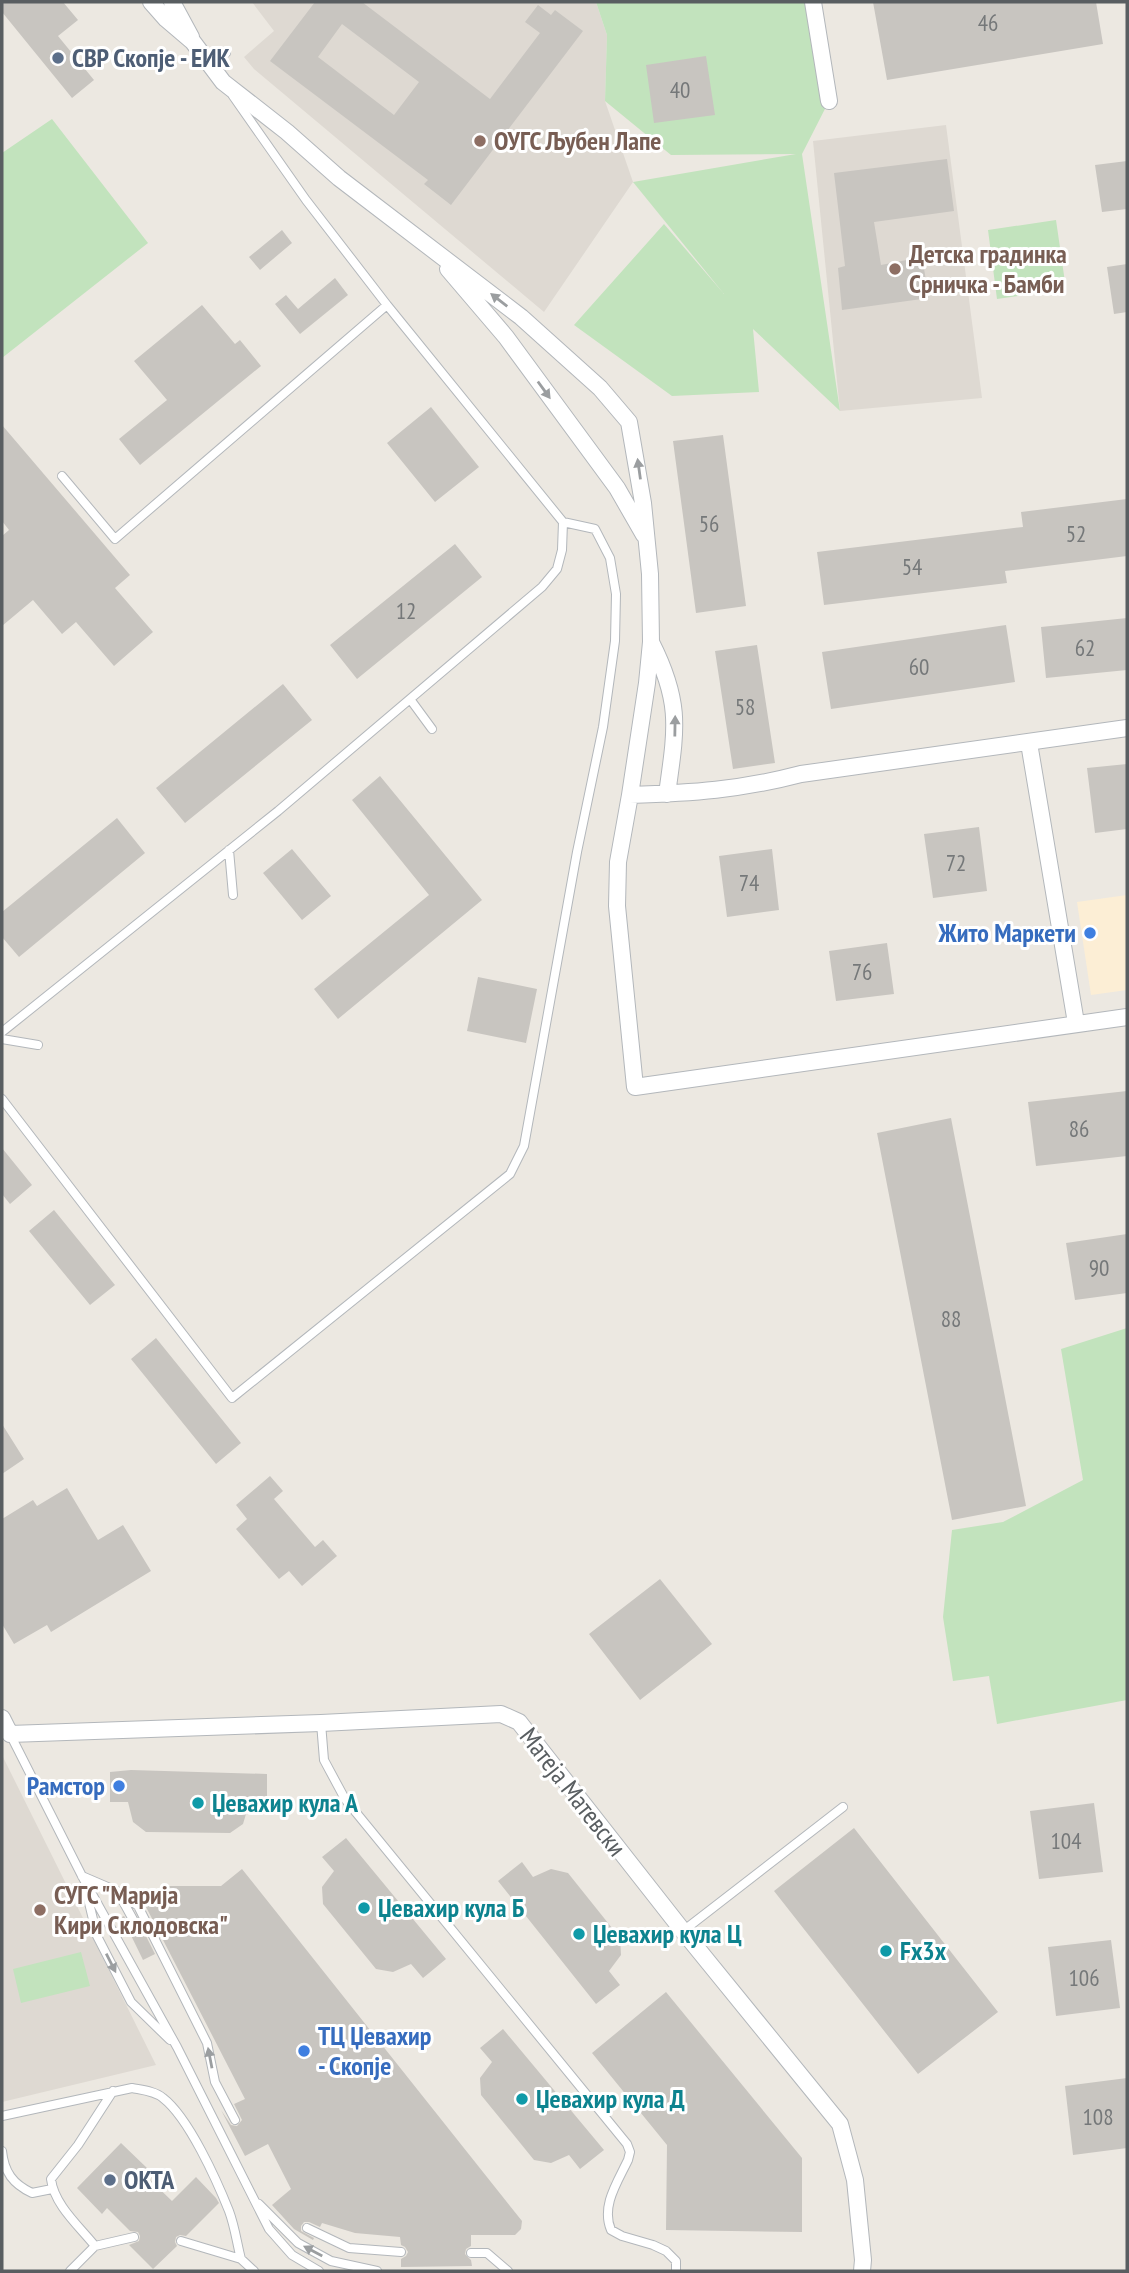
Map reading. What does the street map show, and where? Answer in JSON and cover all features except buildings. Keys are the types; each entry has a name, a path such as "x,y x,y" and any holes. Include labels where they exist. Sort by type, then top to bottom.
{"street":[{"path":"151,2 193,42 223,82 287,132 339,178 521,317 600,388 629,422 635,442 643,503 650,574 651,642 647,683 618,862 617,906 635,1087 1127,1017"},
{"path":"172,2 193,42"},
{"path":"813,2 829,101"},
{"path":"424,242 506,337 617,488 646,537"},
{"path":"651,642 671,691 676,725 667,794"},
{"path":"629,795 716,792 801,774 1127,729"},
{"path":"1030,743 1076,1023"},
{"name":"Матеја Матевски","path":"10,1734 321,1723 500,1713 519,1723 682,1931 840,2124 855,2180 862,2271"},
{"path":"2,1718 10,1734"}],"lane":[{"path":"211,64 226,53"},
{"path":"2,1100 232,1398 510,1174 524,1146 577,852 603,727 615,641 616,594 610,558 595,529 563,522 387,305 306,200 223,82"},
{"path":"62,475 116,539 387,305"},
{"path":"2,1032 229,850 531,595 558,569 563,522"},
{"path":"410,699 432,729"},
{"path":"229,850 233,895"},
{"path":"2,1038 38,1045"},
{"path":"321,1723 324,1760 345,1799 626,2144 630,2152 628,2160 607,2207 606,2219 611,2230 666,2251 676,2261 676,2271"},
{"path":"10,1734 82,1876 177,2048 268,2229 292,2255 319,2271"},
{"path":"682,1931 843,1807"},
{"path":"82,1876 117,1891 138,1906 207,2043 215,2082 235,2120"},
{"path":"82,1876 97,1936 131,2002 177,2048"},
{"path":"117,1891 136,1926"},
{"path":"2,2116 132,2088 163,2097 185,2122 229,2212 242,2259"},
{"path":"95,2246 61,2205 52,2189 51,2179 78,2145 113,2091"},
{"path":"2,2151 3,2161 12,2182 32,2193 52,2189"},
{"path":"255,2200 298,2243 331,2261 377,2271"},
{"path":"307,2228 349,2248 401,2252"},
{"path":"70,2271 95,2246 134,2237"},
{"path":"181,2241 242,2259 254,2271"},
{"path":"471,2252 487,2253 509,2271"}],"shaded area":[{"name":"ОУГС Љубен Лапе","path":"252,2 596,2 607,35 605,101 633,182 544,312 254,69 244,57 274,31"},
{"name":"Детска градинка Срничка - Бамби","path":"946,125 982,398 840,411 813,141"},
{"path":"1127,895 1127,990 1091,995 1077,902"},
{"name":"СУГС \"Марија Кири Склодовска\"","path":"2,1755 156,2065 2,2102"}],"green space":[{"path":"596,2 813,2 829,101 802,154 840,411 753,329 759,392 672,396 574,325 664,224 724,294 633,182 796,154 671,155 605,101 607,35"},
{"path":"52,119 148,243 2,358 2,153"},
{"path":"1056,220 1066,289 997,299 988,230"},
{"path":"1127,1328 1127,1700 997,1724 989,1676 953,1681 943,1617 952,1530 1003,1522 1083,1480 1061,1349"},
{"path":"81,1952 90,1986 21,2003 13,1969"}],"place":[{"name":"СВР Скопје - ЕИК","path":"58,58"},
{"name":"ОУГС Љубен Лапе","path":"480,141"},
{"name":"Детска градинка Срничка - Бамби","path":"895,269"},
{"name":"Жито Маркети","path":"1090,933"},
{"name":"Рамстор","path":"119,1786"},
{"name":"Џевахир кула А","path":"198,1803"},
{"name":"Џевахир кула Б","path":"364,1908"},
{"name":"СУГС \"Марија Кири Склодовска\"","path":"40,1910"},
{"name":"Џевахир кула Ц","path":"579,1934"},
{"name":"Fx3x","path":"886,1951"},
{"name":"ТЦ Џевахир - Скопје","path":"304,2051"},
{"name":"Џевахир кула Д","path":"522,2099"},
{"name":"ОКТА","path":"110,2180"}]}
